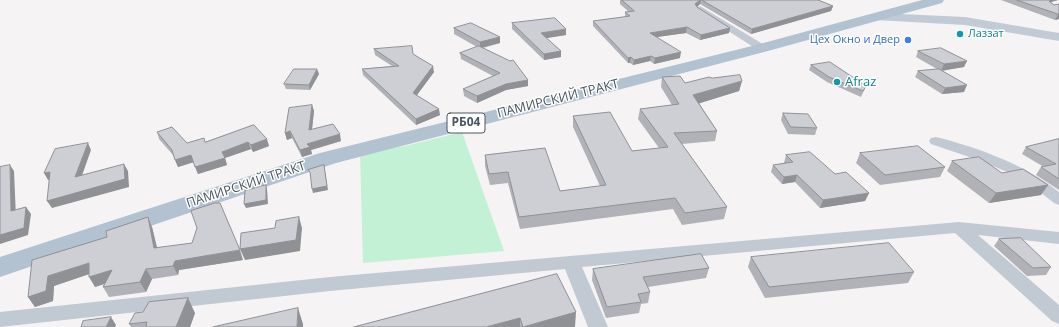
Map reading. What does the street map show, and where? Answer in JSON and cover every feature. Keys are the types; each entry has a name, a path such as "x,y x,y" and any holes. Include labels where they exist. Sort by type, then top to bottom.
{"main road":[{"name":"ПАМИРСКИЙ ТРАКТ","path":"0,267 328,158 762,48 931,2"},
{"path":"931,2 965,21"},
{"path":"879,17 965,21 1059,37"}],"street":[{"path":"700,9 762,48"},
{"path":"936,141 1016,170 1044,186 1059,200"},
{"path":"959,227 1059,316"},
{"path":"0,320 330,284 959,227 1059,238"},
{"path":"571,263 598,327"},
{"path":"144,321 153,304"}],"green space":[{"path":"462,132 504,251 363,263 360,153 405,146"}],"building":[{"path":"622,0 700,0 695,4 697,7 730,28 701,35 687,27 650,33 681,52 655,58 651,56 634,60 631,57 628,58 593,21 630,16 625,12 634,11"},
{"path":"702,0 818,0 833,6 752,29"},
{"path":"1017,0 1050,0 1049,1 1054,5 1059,4 1059,14 1058,14"},
{"path":"555,18 566,29 541,33 561,51 544,54 512,23"},
{"path":"471,23 500,37 480,42 454,28"},
{"path":"412,46 413,54 433,66 413,93 439,109 416,119 362,69 399,66 374,49"},
{"path":"479,46 510,61 513,60 528,80 506,84 477,96 463,89 500,73 460,53"},
{"path":"941,48 967,61 944,64 918,51"},
{"path":"830,62 866,86 863,91 829,77 811,65"},
{"path":"294,69 317,69 309,85 284,84"},
{"path":"939,69 967,85 945,88 918,71"},
{"path":"740,75 742,81 693,95 717,131 674,133 727,207 685,213 675,198 519,217 508,172 489,174 485,155 545,148 560,191 606,185 573,116 610,112 632,151 668,147 640,109 679,104 662,77 680,76 685,83 709,77"},
{"path":"312,105 309,130 333,124 340,134 307,144 310,147 300,150 290,131 285,133 289,108"},
{"path":"783,113 808,114 817,128 791,127"},
{"path":"254,125 267,139 251,145 248,142 222,152 225,158 195,167 191,155 175,160 172,150 157,132 172,127 187,143 204,138 205,142"},
{"path":"1059,139 1059,179 1041,167 1056,164 1026,147"},
{"path":"88,143 75,177 124,164 125,179 47,201 50,172 44,173 55,149"},
{"path":"918,146 945,167 885,175 860,153"},
{"path":"810,152 835,174 846,172 869,193 823,200 797,175 784,177 773,165 793,162 786,155"},
{"path":"979,157 1002,173 1023,169 1048,185 996,193 952,161"},
{"path":"10,165 11,211 26,207 24,228 0,235 0,167"},
{"path":"324,165 327,186 312,189 310,172 308,170"},
{"path":"266,185 266,200 244,204 245,191"},
{"path":"215,203 220,203 240,250 175,261 173,266 146,269 140,282 103,287 112,270 89,277 89,263 48,276 46,291 28,297 32,260 107,237 106,231 148,217 154,248 192,243 197,228 191,211"},
{"path":"299,217 296,240 240,249 241,233 275,228 276,221"},
{"path":"1021,238 1051,267 1033,268 999,239"},
{"path":"889,243 914,272 769,287 751,257"},
{"path":"701,254 709,268 643,277 650,292 638,294 641,302 607,307 593,269"},
{"path":"557,274 576,312 523,327 520,318 486,327 354,327"},
{"path":"188,298 176,327 146,327 147,322 129,324 135,313 143,312 149,302"},
{"path":"298,308 297,327 213,327"},
{"path":"111,317 106,327 81,327 83,321"}],"place":[{"name":"Лаззат","path":"960,34"},
{"name":"Цех Окно и Двер","path":"908,40"},
{"name":"Afraz","path":"837,82"}]}
